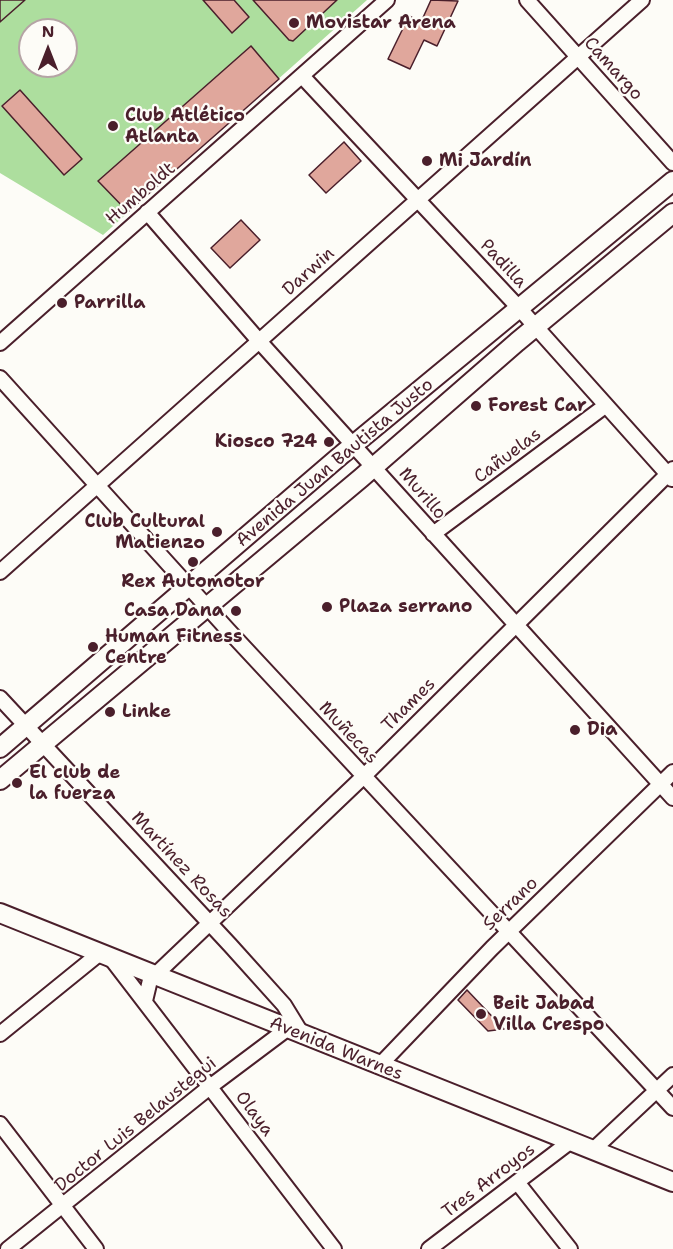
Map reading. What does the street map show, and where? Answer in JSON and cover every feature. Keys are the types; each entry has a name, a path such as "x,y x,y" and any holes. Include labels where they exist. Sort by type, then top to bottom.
{"main road":[{"name":"Avenida Juan Bautista Justo","path":"0,748 354,445 673,181"},
{"name":"Avenida Juan Bautista Justo","path":"0,780 673,213"},
{"name":"Avenida Warnes","path":"0,913 105,955 164,973 295,1033 673,1182"}],"street":[{"name":"Humboldt","path":"0,343 387,0"},
{"name":"Camargo","path":"526,0 673,163"},
{"name":"Darwin","path":"0,572 642,0"},
{"name":"Padilla","path":"302,76 519,308 605,406 671,474"},
{"name":"Murillo","path":"147,212 259,341 673,798"},
{"name":"Muñecas","path":"0,378 364,776 673,1108"},
{"name":"Cañuelas","path":"433,534 605,406"},
{"name":"Thames","path":"164,973 211,924 671,474"},
{"name":"Martínez Rosas","path":"0,698 284,1005 295,1033"},
{"name":"Serrano","path":"379,1066 508,932 673,772"},
{"name":"Olaya","path":"105,955 145,1000 334,1249"},
{"path":"0,1034 105,955"},
{"path":"145,1000 146,987 164,973"},
{"name":"Doctor Luis Belaustegui","path":"8,1249 211,1086 295,1033"},
{"path":"593,1150 673,1075"},
{"path":"0,1124 96,1249"},
{"name":"Tres Arroyos","path":"429,1249 571,1141"},
{"path":"518,1182 570,1249"}],"green space":[{"name":"Club Atlético Atlanta","path":"0,0 367,0 103,235 0,173"}],"building":[{"path":"0,0 25,0 0,22"},
{"path":"0,0 25,0 0,22"},
{"path":"203,0 234,0 249,17 232,33"},
{"name":"Movistar Arena","path":"253,0 337,0 293,41 289,40"},
{"path":"431,0 458,1 437,46 424,40 410,69 388,59 409,16 421,22"},
{"path":"251,46 279,79 128,212 98,181"},
{"path":"20,90 82,159 64,175 2,106"},
{"path":"344,142 361,161 326,193 309,175"},
{"path":"241,220 260,240 230,268 211,248"},
{"name":"Beit Jabad Villa Crespo","path":"467,990 504,1029 488,1031 458,1000"}],"place":[{"name":"Movistar Arena","path":"294,23"},
{"name":"Club Atlético Atlanta","path":"113,126"},
{"name":"Mi Jardín","path":"427,161"},
{"name":"Parrilla","path":"62,303"},
{"name":"Forest Car","path":"476,406"},
{"name":"Kiosco 724","path":"329,442"},
{"name":"Club Cultural Matienzo","path":"217,532"},
{"name":"Rex Automotor","path":"193,562"},
{"name":"Plaza serrano","path":"327,607"},
{"name":"Casa Dana","path":"236,611"},
{"name":"Human Fitness Centre","path":"93,647"},
{"name":"Linke","path":"110,712"},
{"name":"Dia","path":"575,730"},
{"name":"El club de la fuerza","path":"17,783"},
{"name":"Beit Jabad Villa Crespo","path":"481,1014"}]}
